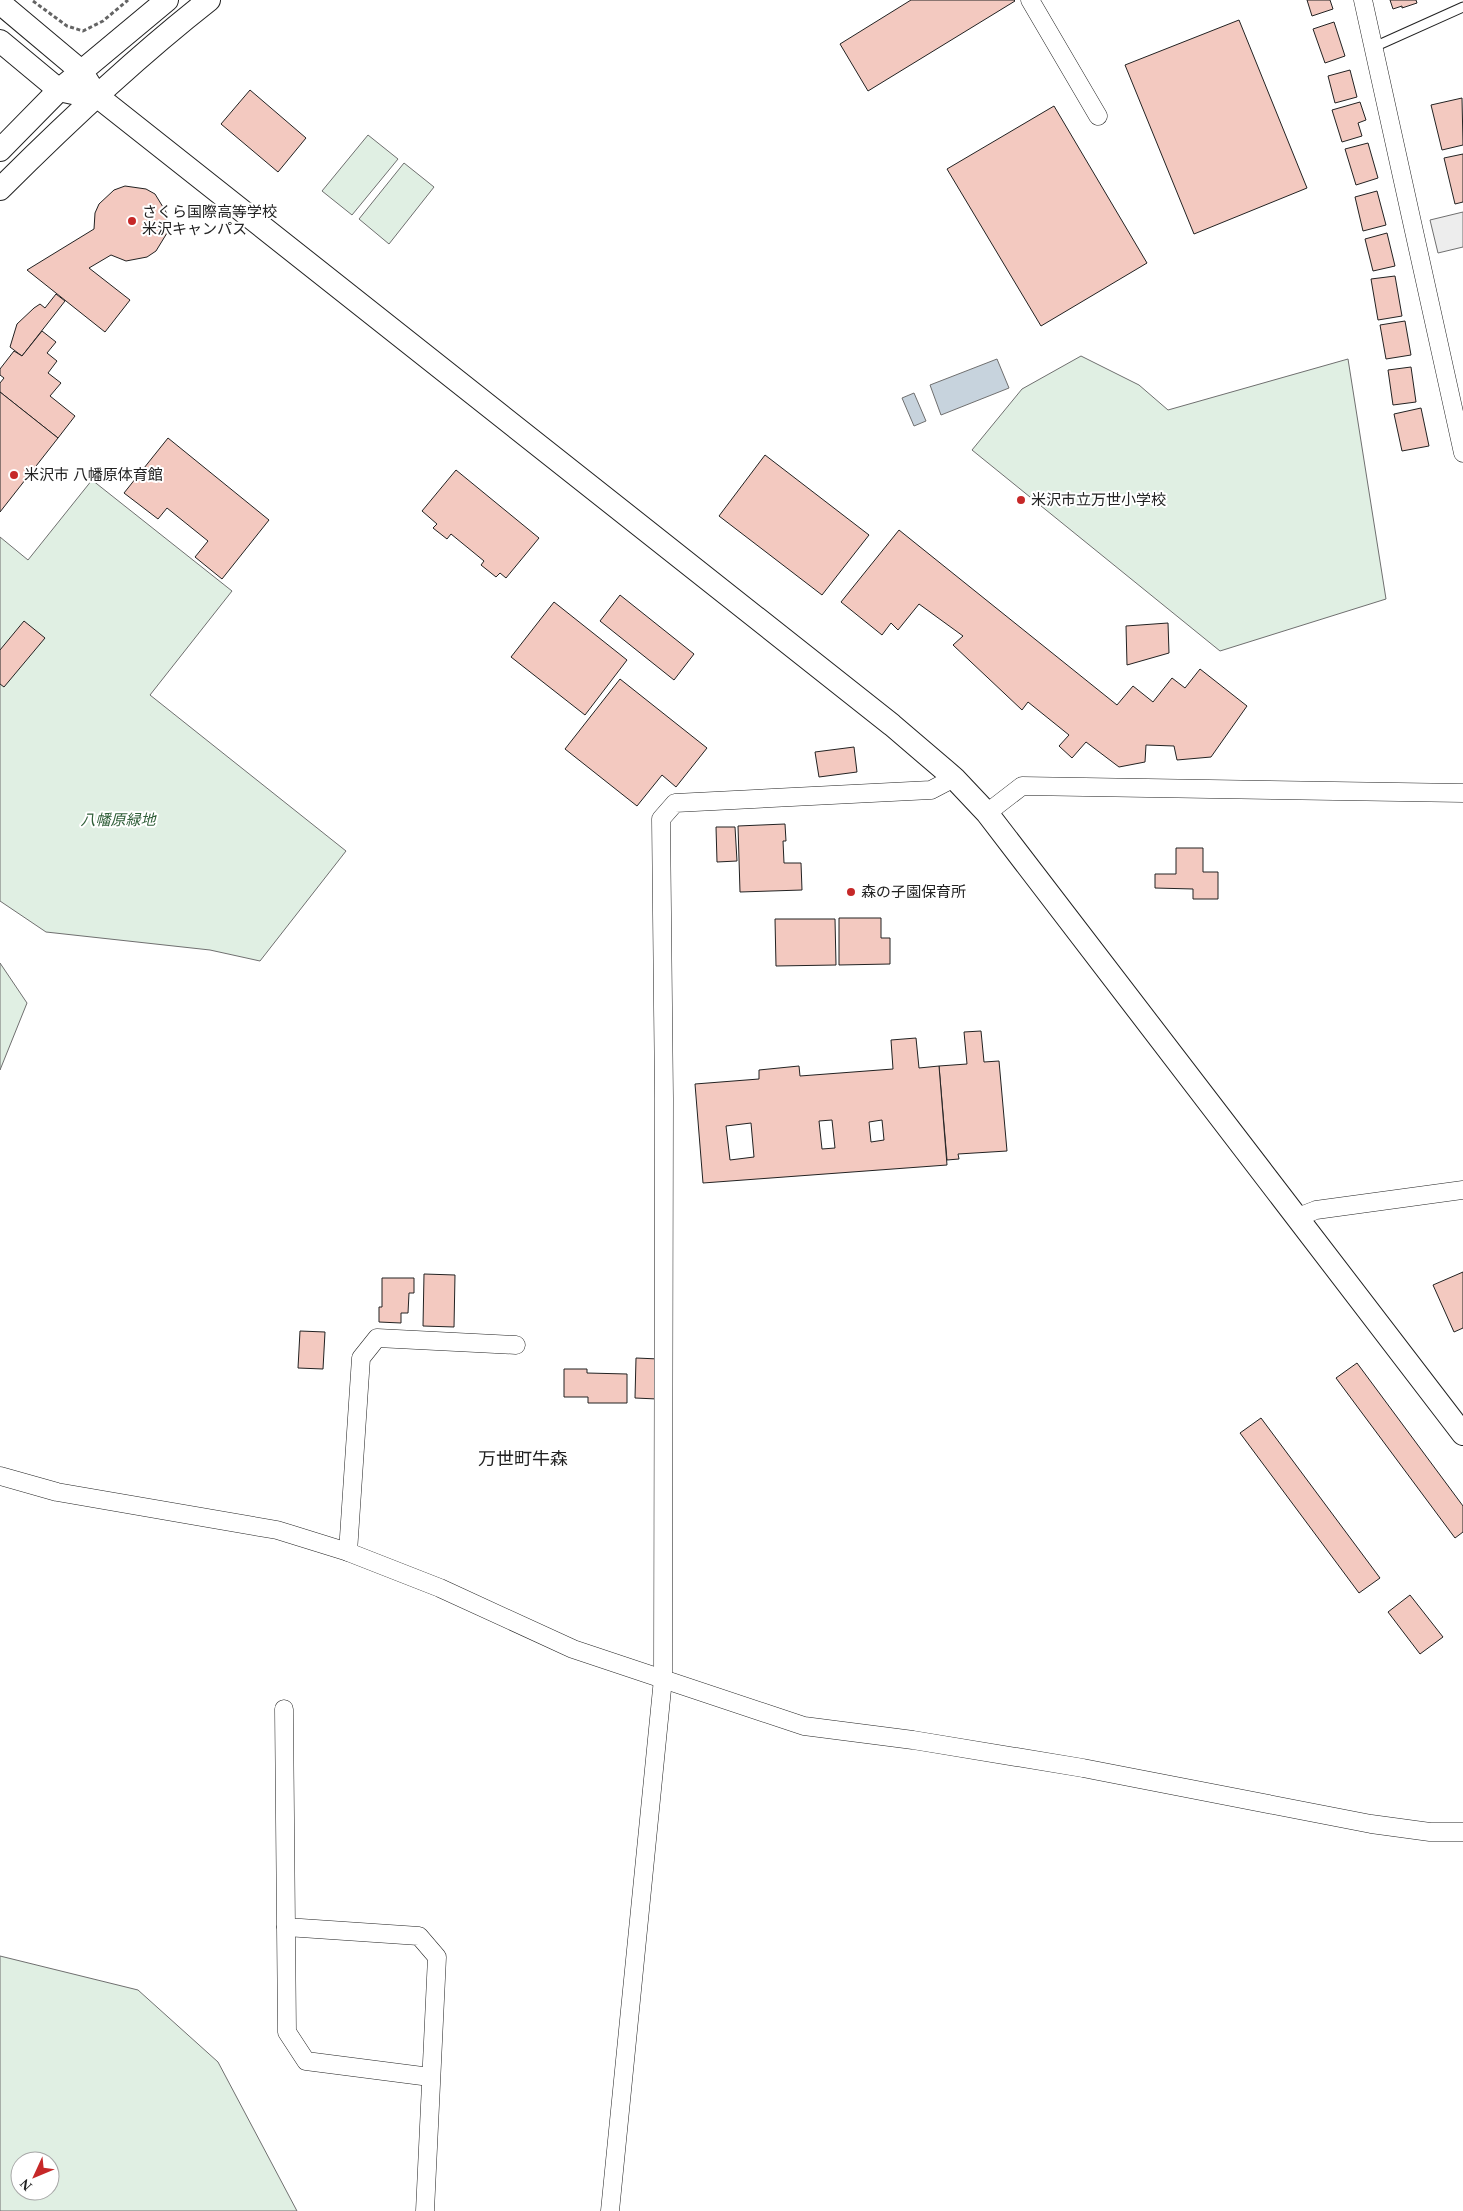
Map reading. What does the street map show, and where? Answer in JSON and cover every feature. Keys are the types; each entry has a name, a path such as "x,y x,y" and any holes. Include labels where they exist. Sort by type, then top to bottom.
{"street":[{"path":"0,150 59,90 167,0"},
{"path":"0,190 54,135 174,28 209,0"},
{"path":"1030,0 1098,116"},
{"path":"1363,0 1463,453"},
{"path":"0,3 81,71 97,96 892,724 954,778 987,813 1463,1434"},
{"path":"0,41 59,90 97,96"},
{"path":"610,2211 663,1679 664,1098 660,819 675,803 931,790 954,778"},
{"path":"987,813 1022,786 1463,793"},
{"path":"1298,1217 1316,1210 1463,1190"},
{"path":"348,1552 361,1358 366,1351 377,1338 516,1345"},
{"path":"0,1476 57,1492 277,1530 348,1552 440,1588 573,1649 804,1726 913,1740 1074,1767 1371,1824 1430,1832 1463,1832"},
{"path":"284,1709 287,2032 306,2060 430,2078"},
{"path":"286,1927 419,1936 437,1957 425,2211"}],"lane":[{"path":"1374,47 1463,7"}],"path":[{"path":"32,0 67,26 83,31 103,21 128,0"}],"green space":[{"path":"368,135 398,159 352,215 322,191"},
{"path":"404,163 434,187 389,244 359,219"},
{"path":"1081,356 1139,385 1168,410 1348,359 1386,599 1220,651 972,450 1022,389"},
{"name":"八幡原緑地","path":"92,480 232,591 150,695 346,851 260,961 210,950 46,932 0,901 0,537 28,560"},
{"path":"0,963 27,1003 0,1070"},
{"path":"0,1956 138,1990 218,2062 297,2211 0,2211"}],"shaded area":[{"path":"1463,212 1463,247 1438,253 1430,220"},
{"path":"997,359 1009,388 941,415 930,385"},
{"path":"914,393 926,421 914,426 902,398"}],"building":[{"path":"911,0 1015,1 868,91 840,44"},
{"path":"1307,0 1330,0 1333,9 1312,16"},
{"path":"1390,0 1416,0 1417,3 1393,9"},
{"path":"1239,20 1307,188 1194,234 1125,65"},
{"path":"1334,22 1345,56 1325,63 1313,29"},
{"path":"1350,70 1357,97 1335,103 1328,76"},
{"path":"250,90 306,138 278,172 221,124"},
{"path":"1462,98 1463,145 1442,150 1431,105"},
{"path":"1360,102 1366,120 1358,123 1362,136 1342,142 1332,110"},
{"path":"1054,106 1147,263 1041,326 947,169"},
{"path":"1368,143 1378,178 1356,185 1345,149"},
{"path":"1463,154 1463,202 1455,204 1444,158"},
{"path":"125,186 146,189 155,194 166,212 167,233 156,251 147,257 126,261 111,255 89,268 130,300 105,332 27,270 94,229 95,213 99,204 114,190"},
{"path":"1377,191 1386,225 1363,231 1355,197"},
{"path":"1387,233 1395,266 1373,271 1365,239"},
{"path":"1395,276 1402,316 1378,320 1371,279"},
{"path":"56,294 65,301 22,356 10,347 17,324 40,304 45,308"},
{"path":"1405,321 1411,355 1386,359 1380,325"},
{"path":"42,331 56,342 47,353 57,361 48,373 61,383 50,396 75,416 58,438 0,392 0,383 4,378 0,375 0,369 14,351 22,356"},
{"path":"1411,367 1416,402 1393,405 1388,370"},
{"name":"米沢市 八幡原体育館","path":"0,392 58,438 0,512"},
{"path":"1421,408 1429,446 1402,451 1394,414"},
{"path":"168,438 269,520 222,579 195,557 208,541 167,508 158,519 124,493"},
{"path":"765,455 869,535 822,595 719,516"},
{"path":"456,470 539,538 506,578 500,573 496,577 481,565 484,561 451,534 447,539 433,528 437,524 422,511"},
{"path":"899,530 1117,705 1133,686 1153,702 1172,678 1185,688 1200,669 1247,706 1211,757 1177,760 1174,746 1146,745 1145,762 1119,767 1086,742 1072,758 1059,746 1069,735 1028,702 1022,710 953,645 963,636 919,604 898,630 891,623 882,635 841,602"},
{"path":"620,595 694,654 674,680 600,621"},
{"path":"554,602 627,660 585,715 511,657"},
{"path":"24,621 45,638 4,687 0,684 0,650"},
{"path":"1168,623 1169,653 1127,665 1126,626"},
{"path":"620,679 707,748 676,787 662,775 637,806 565,749"},
{"path":"854,747 857,772 819,777 815,752"},
{"path":"785,824 786,841 783,841 784,863 801,863 802,890 740,892 738,826"},
{"path":"716,827 735,827 737,861 717,862"},
{"path":"1176,848 1203,848 1203,872 1218,872 1218,899 1193,899 1193,889 1155,888 1155,874 1176,874"},
{"path":"839,918 881,918 881,938 890,938 890,964 839,965"},
{"path":"775,919 835,919 836,965 776,966"},
{"path":"981,1031 984,1062 999,1061 1007,1151 958,1154 959,1159 947,1160 939,1066 967,1064 964,1032"},
{"path":"916,1038 919,1068 939,1066 947,1165 703,1183 695,1084 759,1079 759,1070 799,1066 800,1076 893,1069 891,1040","holes":["832,1120 835,1148 822,1149 819,1121","882,1120 884,1140 871,1142 869,1122","751,1123 754,1157 730,1160 726,1126"]},
{"path":"1463,1272 1463,1328 1454,1332 1433,1285"},
{"path":"424,1274 455,1275 454,1327 423,1326"},
{"path":"382,1278 414,1278 414,1293 409,1293 408,1313 401,1313 401,1323 379,1322 379,1307 382,1307"},
{"path":"300,1331 325,1332 323,1369 298,1368"},
{"path":"636,1358 659,1359 657,1399 635,1398"},
{"path":"1357,1363 1463,1506 1463,1532 1455,1538 1336,1378"},
{"path":"564,1369 587,1369 587,1373 627,1374 627,1403 588,1403 588,1397 564,1397"},
{"path":"1261,1418 1380,1578 1359,1593 1240,1433"},
{"path":"1410,1595 1443,1637 1420,1654 1388,1612"}],"place":[{"name":"さくら国際高等学校 米沢キャンパス","path":"132,221"},
{"name":"米沢市 八幡原体育館","path":"14,475"},
{"name":"米沢市立万世小学校","path":"1021,500"},
{"name":"森の子園保育所","path":"851,892"}],"district":[{"name":"万世町牛森","path":"523,1459"}]}
